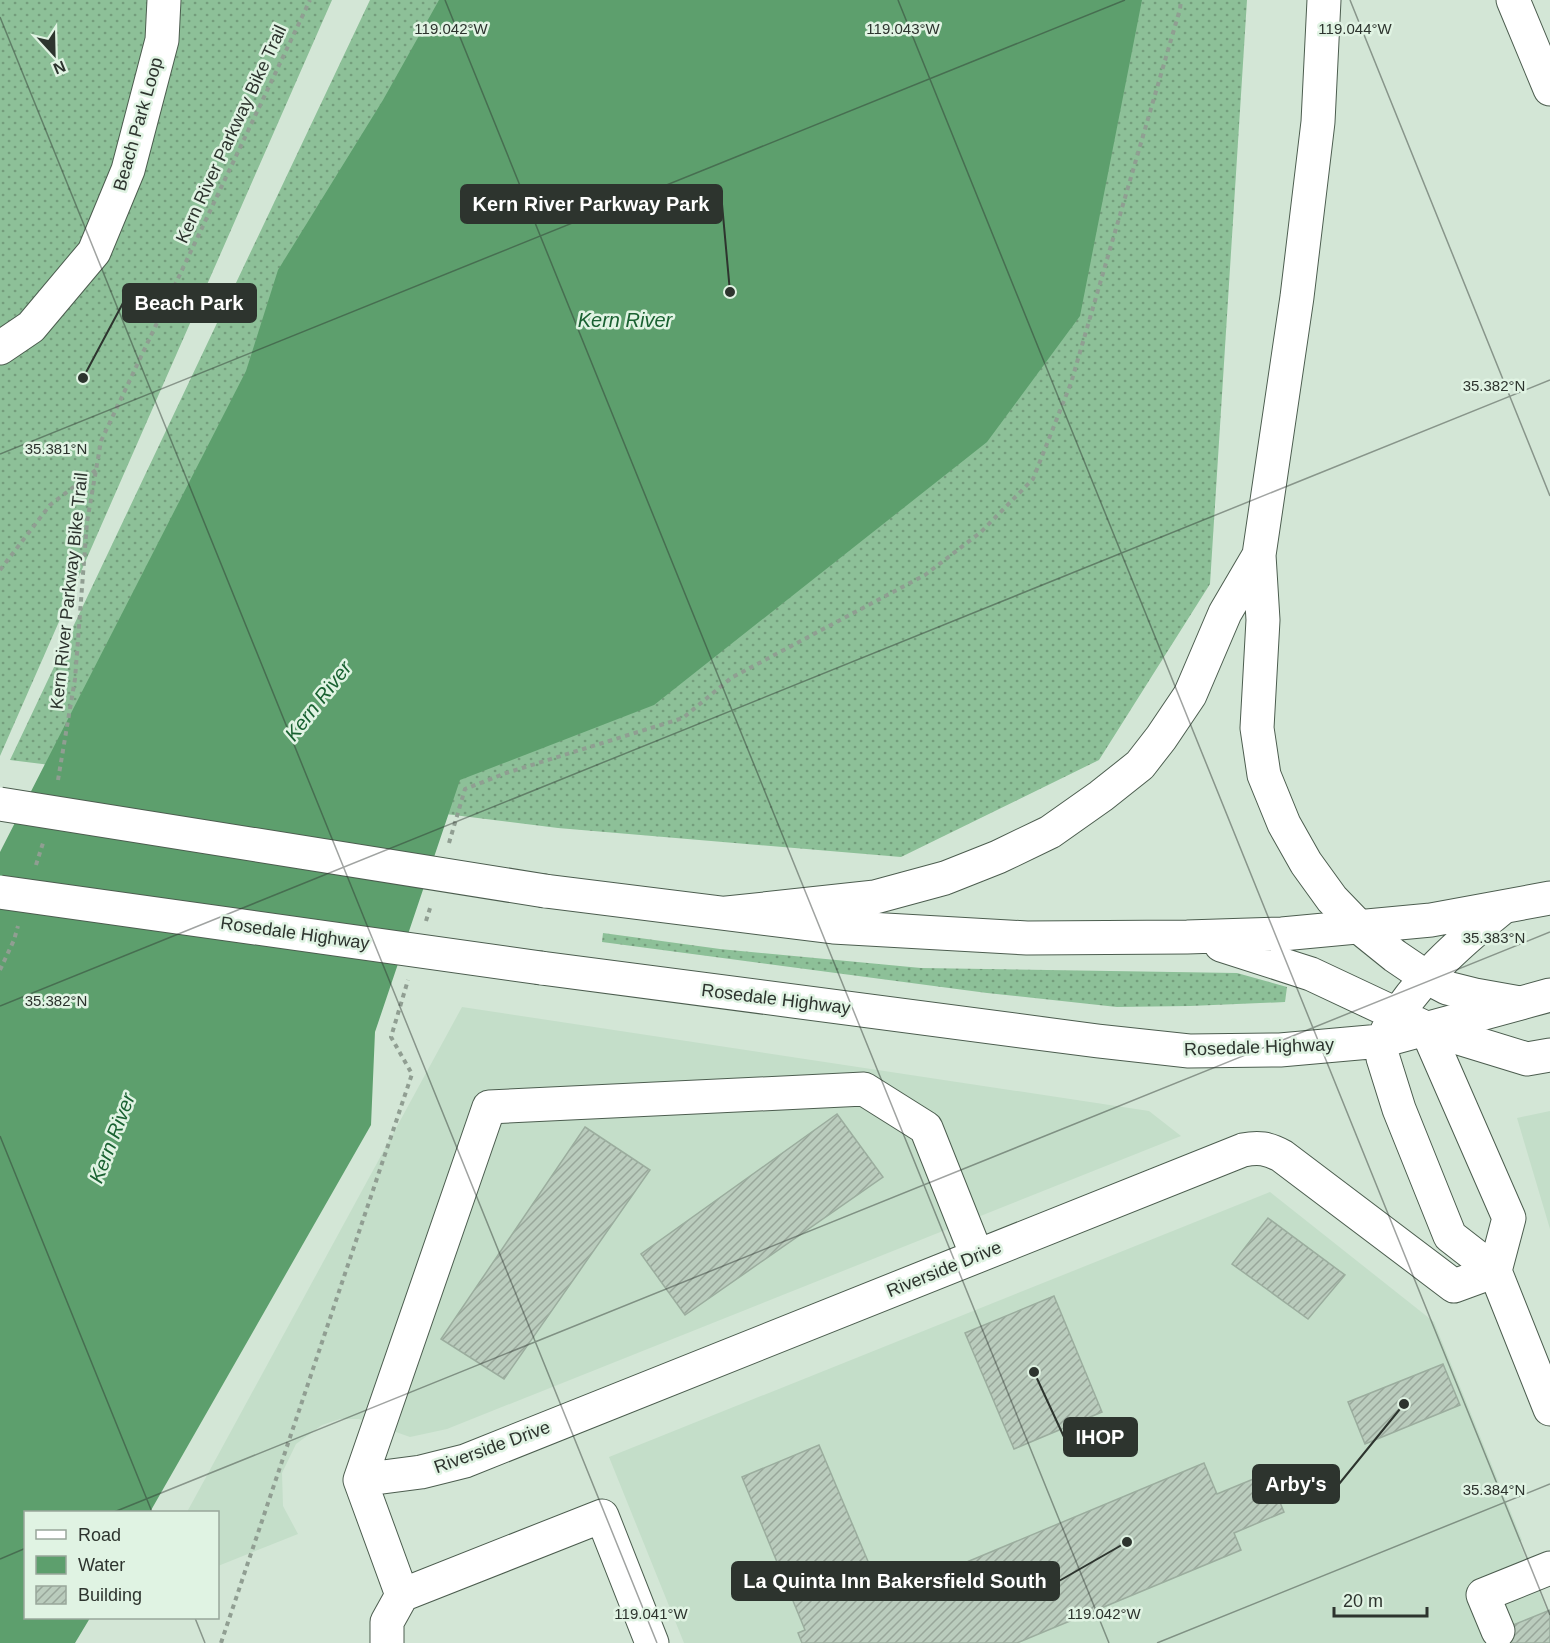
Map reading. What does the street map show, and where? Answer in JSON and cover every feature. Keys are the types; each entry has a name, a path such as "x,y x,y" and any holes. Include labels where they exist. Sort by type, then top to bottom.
{"main road":[{"name":"Beach Park Loop","path":"0,348 30,327 93,252 128,170 162,40 164,0"},
{"path":"1324,0 1314,157 1297,297 1259,555 1263,620 1257,728 1264,775 1284,824 1306,863 1332,899 1359,927 1426,977 1448,987 1475,995 1535,999"},
{"path":"1513,0 1550,89"},
{"path":"727,913 874,897 945,878 998,857 1050,832 1140,765 1161,738 1190,695 1225,613 1259,555"},
{"path":"0,804 545,891 833,927 1027,938 1187,937 1282,933 1431,920 1550,898"},
{"name":"Rosedale Highway","path":"0,892 541,968 1189,1051 1280,1050 1381,1041 1412,1020 1535,999"},
{"path":"1495,1271 1509,1218 1412,1020 1426,977 1459,943 1502,908"},
{"path":"1187,937 1245,952 1311,974 1412,1020 1527,1059 1550,1055"},
{"path":"1381,1041 1383,1058 1399,1109 1450,1236 1495,1271 1550,1409"},
{"path":"402,1595 360,1480 489,1107 864,1089 926,1128 977,1256"},
{"name":"Riverside Drive","path":"360,1480 431,1470 465,1461 1243,1150 1256,1147 1270,1149 1282,1156 1454,1286 1495,1271"},
{"path":"387,1643 387,1622 402,1595 602,1516 652,1643"},
{"path":"1498,1631 1483,1595 1550,1568"}],"path":[{"name":"Kern River Parkway Bike Trail","path":"57,788 75,679 87,522 101,441 310,0"},
{"path":"448,846 465,789 506,773 683,718 731,678 925,575 981,532 1033,479 1071,383 1181,0"},
{"path":"0,570 50,505 96,470"},
{"path":"33,875 43,842"},
{"path":"425,925 431,902"},
{"path":"0,970 21,918"},
{"path":"221,1643 412,1074 391,1037 411,970"}],"shaded area":[{"path":"0,0 332,0 0,756"},
{"name":"Kern River","path":"370,0 1247,0 1210,584 1099,760 901,857 558,828 10,760"},
{"path":"603,933 720,949 921,968 1237,973 1287,987 1285,1002 1117,1007 987,993 602,942"},
{"path":"462,1007 1149,1111 1181,1136 447,1429 410,1437 359,1419 340,1419 322,1425 296,1444 282,1473 283,1506 298,1534 219,1566 219,1511 188,1511"},
{"path":"1550,1111 1550,1229 1517,1118"},
{"path":"1270,1192 1434,1322 1522,1540 1519,1542 1550,1618 1550,1643 684,1643 609,1457"}],"water":[{"name":"Kern River","path":"439,0 1142,0 1080,316 987,442 654,705 460,780 375,1032 371,1125 151,1511 24,1511 24,1619 89,1619 75,1643 0,1643 0,852 246,371 278,270 383,100"}],"building":[{"path":"837,1114 883,1177 685,1315 641,1254"},
{"path":"585,1127 650,1170 504,1379 441,1339"},
{"path":"1268,1218 1345,1275 1308,1319 1232,1264"},
{"path":"1054,1296 1102,1412 1014,1449 965,1333"},
{"path":"1443,1364 1460,1405 1365,1444 1348,1402"},
{"path":"819,1445 883,1597 1204,1463 1217,1494 1268,1473 1284,1512 1234,1533 1241,1550 1017,1643 802,1643 798,1633 805,1630 742,1477"},
{"path":"1550,1610 1550,1643 1494,1643 1491,1634"}],"place":[{"name":"Kern River Parkway Park","path":"730,292"},
{"name":"Beach Park","path":"83,378"},
{"name":"IHOP","path":"1034,1372"},
{"name":"Arby's","path":"1404,1404"},
{"name":"La Quinta Inn Bakersfield South","path":"1127,1542"}]}
